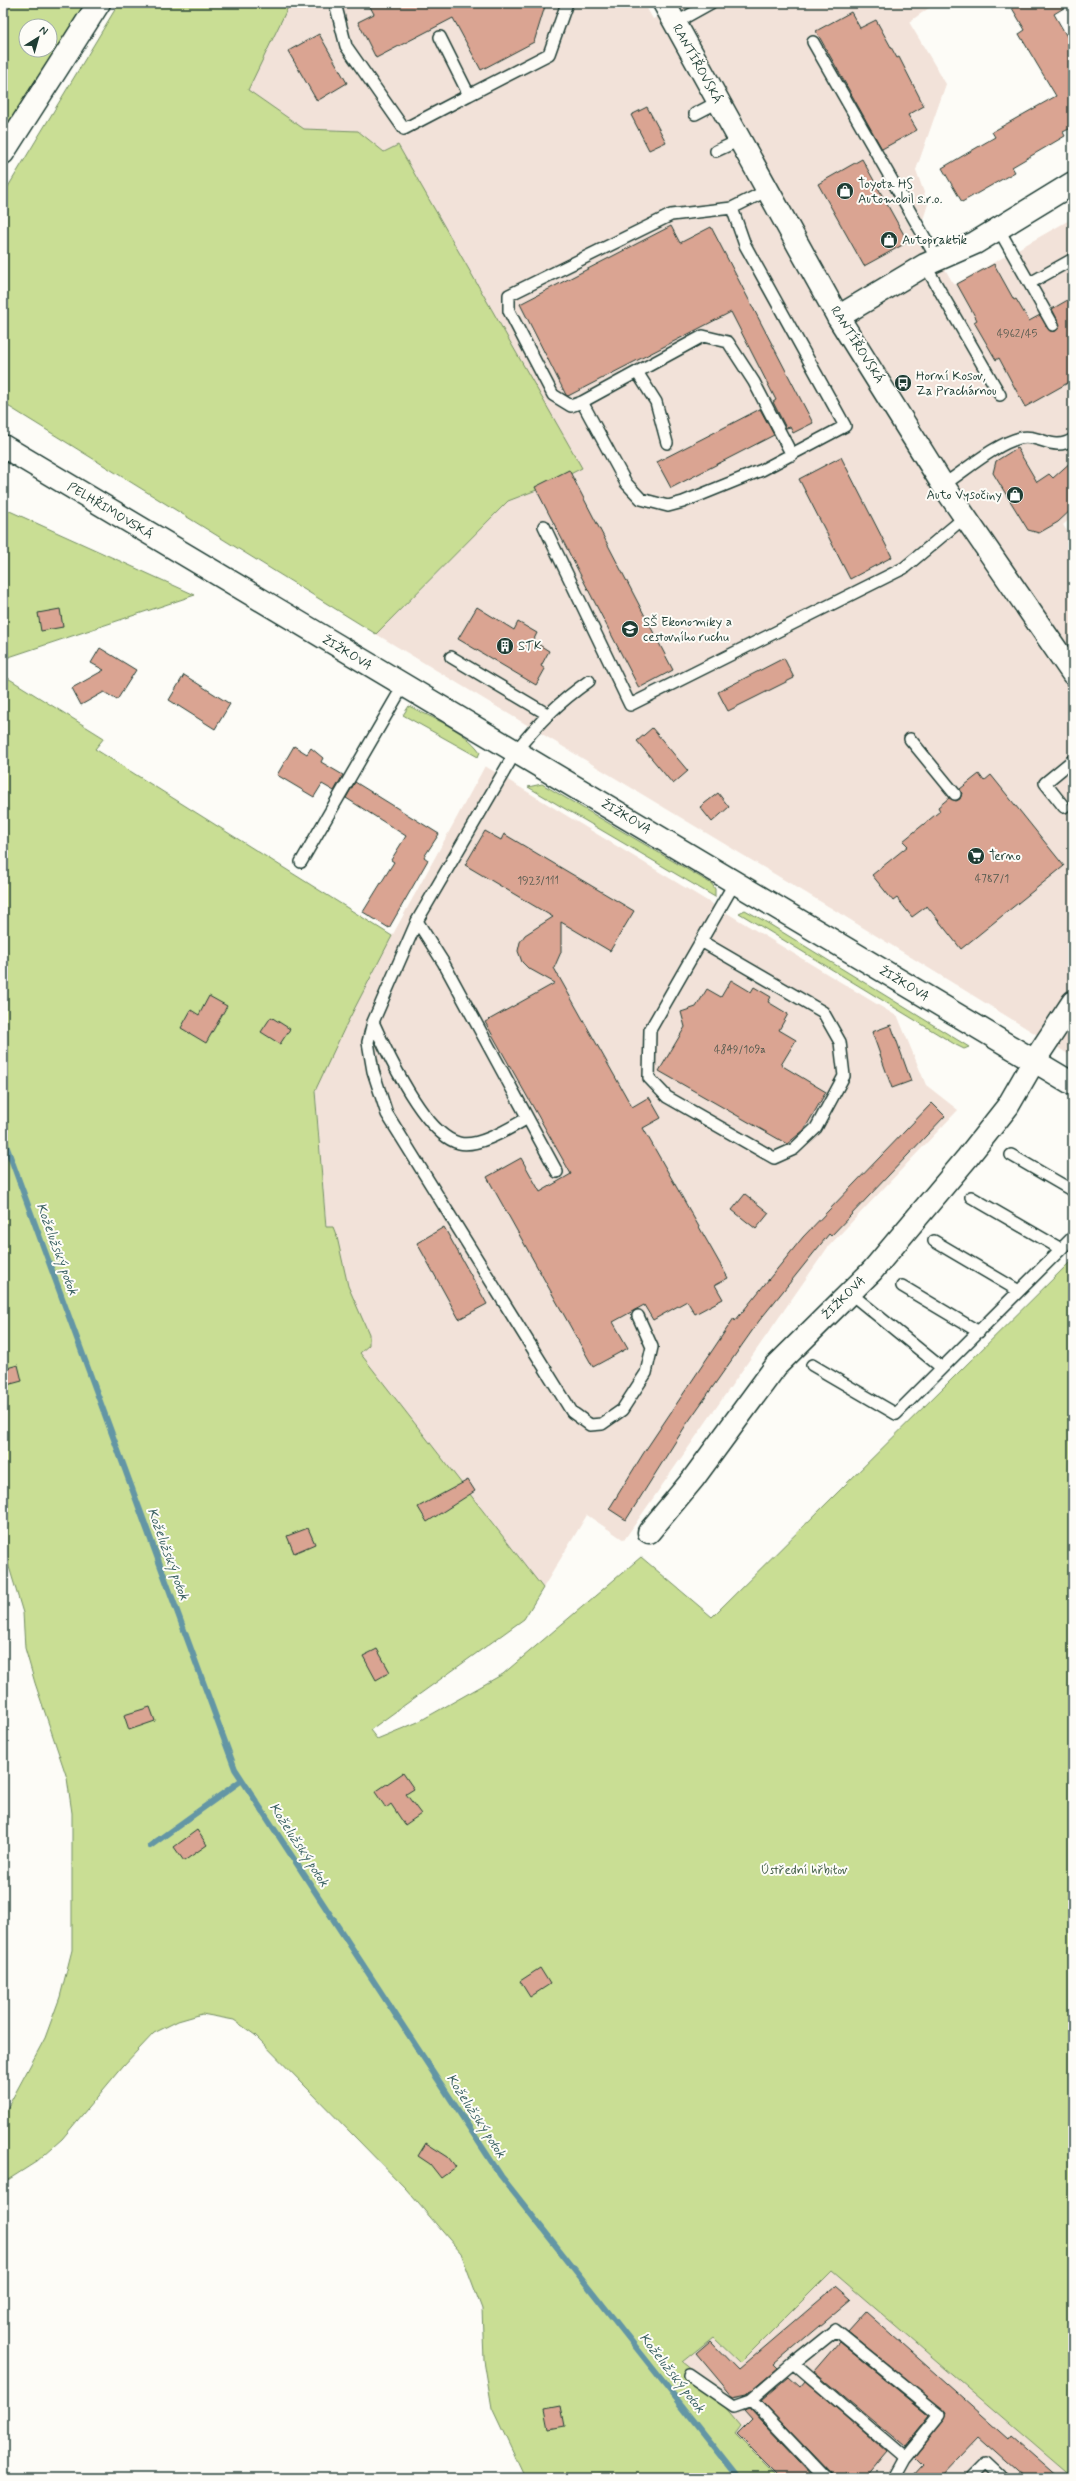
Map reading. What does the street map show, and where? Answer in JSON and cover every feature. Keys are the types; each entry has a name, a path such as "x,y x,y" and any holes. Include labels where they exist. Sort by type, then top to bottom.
{"street":[{"path":"3,153 99,3"},
{"name":"RANTÍŘOVSKÁ","path":"664,3 838,317 943,485 1073,674"},
{"path":"838,317 931,262 975,243 1073,183"},
{"name":"PELHŘIMOVSKÁ","path":"3,446 217,576"},
{"name":"ŽIŽKOVA","path":"217,576 516,751 1073,1084"},
{"path":"1034,1062 1073,1002"},
{"name":"ŽIŽKOVA","path":"649,1532 693,1479 776,1366 872,1271 990,1129 1008,1106 1034,1062"}],"lane":[{"path":"335,3 346,46 404,129 549,54 567,3"},
{"path":"675,23 711,3"},
{"path":"440,37 469,95"},
{"path":"813,42 931,262 1000,395"},
{"path":"694,114 718,102"},
{"path":"716,151 740,140"},
{"path":"768,190 732,208 671,215 509,296 509,311 553,395 571,406 582,402 703,336 728,342 754,382 792,455"},
{"path":"582,402 626,483 641,499 654,504 668,506 683,502 762,470 845,426 745,245 732,208"},
{"path":"998,228 1053,325"},
{"path":"1030,283 1073,259"},
{"path":"637,372 656,402 667,442"},
{"path":"943,485 1005,444 1020,438 1030,438 1061,445 1065,445 1073,440"},
{"path":"544,526 630,705 904,568 965,517"},
{"path":"451,657 547,714"},
{"path":"589,681 561,700 547,714 516,751 417,921 373,1022 368,1042 372,1071 387,1114 572,1412 590,1425 602,1424 622,1410 646,1373 652,1347 638,1316"},
{"path":"301,862 403,686"},
{"path":"910,739 955,794"},
{"path":"1064,807 1045,783 1073,760"},
{"path":"700,941 823,1012 840,1042 844,1076 816,1128 794,1149 774,1158 667,1097 649,1078 650,1030 700,941 735,882"},
{"path":"417,921 443,962 526,1119 557,1172"},
{"path":"373,1022 386,1051 428,1122 443,1136 460,1144 481,1141 526,1119"},
{"path":"1011,1156 1073,1191"},
{"path":"971,1197 1061,1249"},
{"path":"812,1365 896,1414 1073,1238"},
{"path":"934,1241 1019,1292"},
{"path":"902,1286 979,1332"},
{"path":"850,1293 942,1368"},
{"path":"688,2375 734,2406 751,2400 835,2330 940,2415 905,2458 894,2478"},
{"path":"794,2363 905,2458"},
{"path":"751,2400 825,2478"},
{"path":"972,2478 986,2463 1003,2478"}],"shaded area":[{"path":"290,3 644,3 653,19 684,3 936,3 909,22 946,84 916,170 928,204 921,226 954,285 1073,218 1073,516 1063,525 1073,540 1073,1057 836,911 376,634 508,501 547,486 398,145 384,152 358,131 304,129 247,90"},
{"path":"485,766 898,1017 926,1085 958,1110 828,1247 624,1540 587,1515 543,1588 347,1337 333,1309 315,1084 392,936"},
{"path":"832,2271 1073,2478 779,2478 734,2434 741,2427 682,2362 713,2337 740,2363"}],"green space":[{"path":"8,3 85,3 58,45 58,18 18,18 18,58 50,58 3,131 3,8"},
{"path":"119,3 290,3 248,90 304,129 358,131 384,152 398,145 582,468 547,486 508,501 376,634 3,403 3,195"},
{"path":"3,508 195,595 3,659"},
{"name":"Ústřední hřbitov","path":"3,675 104,738 95,749 392,936 346,1025 315,1091 326,1227 333,1227 337,1237 348,1286 369,1334 369,1345 360,1353 543,1588 524,1619 370,1730 377,1739 418,1722 503,1674 641,1557 712,1617 1073,1259 1073,2478 832,2271 740,2363 713,2337 682,2362 697,2374 741,2426 735,2434 779,2478 525,2478 492,2408 484,2360 482,2309 461,2253 406,2189 255,2035 234,2020 202,2014 178,2021 154,2033 123,2066 62,2139 36,2162 3,2183 3,2116 45,2038 60,1997 72,1950 72,1813 67,1778 35,1683 25,1648 23,1613 3,1547"},
{"path":"409,706 448,725 466,737 480,752 478,757 403,715"},
{"path":"542,784 712,884 715,889 715,897 528,787"},
{"path":"745,910 969,1047 964,1049 956,1045 739,913"}],"building":[{"path":"368,3 546,3 534,42 481,70 453,18 376,58 358,22 374,14"},
{"path":"1009,3 1072,3 1054,14 1073,47 1073,127 1063,132 1065,136 1012,167 1015,172 962,202 942,168 995,137 992,132 1056,96 1019,34 1025,30"},
{"path":"851,12 860,28 876,20 897,58 899,57 924,106 908,115 917,130 882,149 816,31"},
{"path":"319,34 347,83 317,101 288,51"},
{"path":"647,107 666,142 649,150 631,115"},
{"path":"862,159 908,242 864,266 818,184"},
{"path":"671,226 680,243 711,227 813,423 793,433 790,427 786,428 773,402 776,400 731,312 568,396 566,395 520,304"},
{"path":"994,264 1014,300 1016,299 1029,321 1040,315 1050,331 1056,331 1060,325 1052,309 1073,297 1073,380 1025,407 999,358 996,360 974,322 977,320 957,284"},
{"path":"760,409 774,435 671,488 657,462"},
{"path":"1017,448 1037,482 1049,474 1053,478 1073,460 1073,508 1058,522 1039,533 1028,530 993,473 996,461"},
{"path":"841,457 892,557 850,579 799,479"},
{"path":"569,470 673,670 639,688 535,487"},
{"name":"STK","path":"477,607 514,630 518,622 537,633 533,641 549,651 541,666 545,669 536,685 458,639"},
{"path":"60,609 63,627 41,631 38,613"},
{"path":"100,648 136,670 117,700 104,692 81,705 72,688 104,670 91,663"},
{"path":"784,658 794,678 728,711 718,692"},
{"path":"184,675 230,704 215,729 169,700"},
{"path":"652,728 688,771 673,784 637,741"},
{"path":"294,746 307,754 311,748 323,758 321,762 343,775 334,791 322,784 314,797 277,775"},
{"name":"Terno","path":"979,774 984,781 991,775 1064,866 961,949 927,906 912,917 897,898 893,901 872,875 908,846 903,841 940,811 938,807 949,798 956,801 960,799 962,793 960,789"},
{"path":"355,782 439,834 424,857 428,860 389,928 363,912 394,862 391,860 406,836 346,798"},
{"path":"718,793 729,807 712,822 700,807"},
{"path":"485,831 501,840 504,834 634,911 610,951 561,922 561,952 554,968 632,1107 649,1097 661,1118 643,1128 728,1278 715,1285 723,1299 695,1314 687,1301 653,1320 644,1305 613,1322 628,1348 593,1367 487,1177 521,1158 540,1192 571,1174 485,1022 555,983 528,968 522,962 518,951 520,942 525,935 553,917 465,865"},
{"path":"731,980 751,992 754,987 771,997 768,1002 788,1014 779,1030 796,1040 781,1065 826,1092 804,1130 787,1144 659,1071 685,1027 681,1012 696,1007 707,989 721,997"},
{"path":"209,996 227,1006 206,1043 181,1028 191,1010 199,1015"},
{"path":"271,1017 290,1029 280,1044 261,1032"},
{"path":"891,1025 911,1081 892,1088 872,1032"},
{"path":"932,1103 945,1116 831,1236 829,1234 759,1321 686,1425 626,1520 609,1509 643,1454 734,1318 735,1321 803,1237"},
{"path":"745,1194 769,1213 756,1229 732,1210"},
{"path":"444,1227 487,1304 459,1319 417,1243"},
{"path":"18,1365 22,1381 7,1385 3,1369"},
{"path":"468,1480 475,1491 427,1522 418,1507"},
{"path":"308,1528 315,1544 294,1553 287,1536"},
{"path":"377,1649 390,1672 376,1680 363,1656"},
{"path":"150,1707 155,1721 129,1730 124,1715"},
{"path":"403,1773 414,1789 406,1794 421,1814 405,1825 391,1804 386,1808 375,1792"},
{"path":"197,1830 207,1845 184,1861 174,1847"},
{"path":"540,1968 550,1984 530,1997 520,1981"},
{"path":"426,2143 448,2157 456,2167 441,2178 430,2164 418,2156"},
{"path":"836,2286 851,2299 774,2364 778,2368 747,2394 733,2397 696,2353 710,2341 738,2370"},
{"path":"866,2312 1008,2438 1010,2435 1059,2478 1025,2478 978,2436 938,2478 910,2478 923,2464 915,2456 945,2419 947,2413 848,2332"},
{"path":"839,2342 930,2416 905,2447 814,2371"},
{"path":"789,2377 800,2387 805,2381 887,2452 865,2478 852,2478 846,2472 841,2478 832,2478 830,2473 761,2401"},
{"path":"561,2406 565,2426 549,2429 545,2409"},
{"path":"749,2408 815,2478 781,2478 737,2434 752,2419 744,2410"}],"waterway":[{"name":"Koželužský potok","path":"3,1137 235,1769 501,2176 739,2478"},
{"path":"150,1846 242,1780"}],"place":[{"name":"Toyota HS Automobil s.r.o.","path":"845,191"},
{"name":"Autopraktik","path":"889,240"},
{"name":"Horní Kosov, Za Prachárnou","path":"903,383"},
{"name":"Auto Vysočiny","path":"1015,495"},
{"name":"SŠ Ekonomiky a cestovního ruchu","path":"630,629"},
{"name":"STK","path":"505,646"},
{"name":"Terno","path":"976,856"}]}
